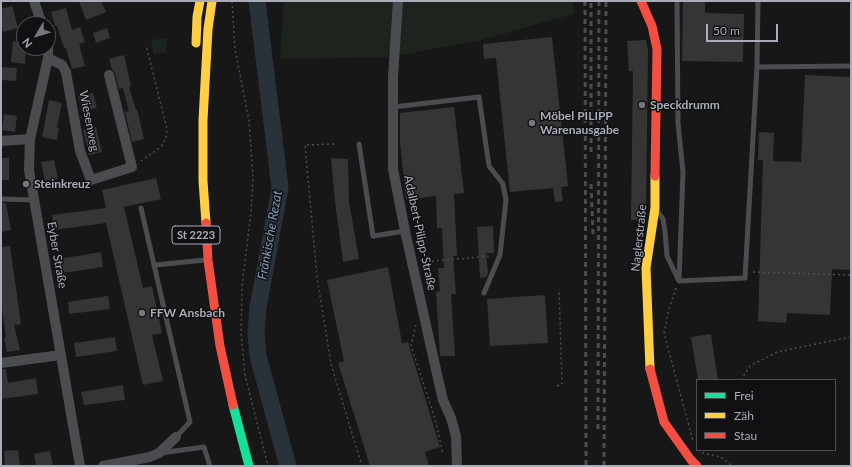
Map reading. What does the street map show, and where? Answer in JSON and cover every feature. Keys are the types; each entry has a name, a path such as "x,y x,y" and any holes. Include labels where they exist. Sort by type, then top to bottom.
{"main road":[{"path":"196,49 197,17 200,1"},
{"name":"St 2223","path":"212,1 208,29 203,120 203,181 208,260 220,346 239,431 249,466"},
{"name":"Naglerstraße","path":"641,1 652,26 657,49 655,208 646,268 648,367 664,422 691,460 697,466"}],"street":[{"path":"34,1 39,16"},
{"name":"Adalbert-Pilipp-Straße","path":"398,1 393,77 393,169 405,231 443,400 451,418 456,436 457,466"},
{"name":"Wiesenweg","path":"48,58 62,65 66,72 80,151 91,180 132,167"},
{"name":"Eyber Straße","path":"48,58 30,139 29,170 80,466"},
{"path":"109,75 132,167"},
{"path":"1,141 30,139"},
{"path":"1,363 61,355"},
{"path":"103,466 150,457 159,453 176,437"}],"lane":[{"path":"677,1 678,123 683,172 679,281"},
{"path":"679,281 745,278 758,67 758,1"},
{"path":"758,67 851,66"},
{"path":"393,108 479,97 489,166 503,184 506,200 500,256 484,293"},
{"path":"359,144 373,236 405,231"},
{"path":"1,199 34,200"},
{"path":"141,208 190,422 176,437"},
{"path":"655,208 663,219 666,231 667,256 679,281"},
{"path":"155,265 208,260"},
{"path":"159,453 204,447 210,466"}],"path":[{"path":"232,1 235,49 249,121 253,177 251,212 242,286 241,332 245,375 268,466"},
{"path":"132,167 161,147 166,138 167,129 146,45"},
{"path":"334,144 305,145 316,277 331,364 362,466"},
{"path":"412,263 500,256"},
{"path":"745,272 851,275"},
{"path":"679,281 668,309 664,333 694,444"},
{"path":"557,386 562,384 559,289"},
{"path":"417,322 412,345 435,419 443,454"},
{"path":"742,379 750,366 776,352 851,337"},
{"path":"702,453 721,457 732,466"}],"shaded area":[{"path":"284,1 573,1 573,14 482,40 390,57 280,59"},
{"path":"167,38 166,53 154,54 151,40"}],"building":[{"path":"79,1 101,1 106,12 86,20"},
{"path":"683,1 705,1 705,13 744,14 743,62 682,61"},
{"path":"12,6 16,21 16,29 3,32 1,26 1,9"},
{"path":"66,8 72,30 80,27 85,42 79,44 85,66 72,69 66,48 64,48 56,26 56,16 52,16 51,12"},
{"path":"107,28 110,38 96,43 93,33"},
{"name":"Möbel PILIPP Warenausgabe","path":"552,37 568,186 561,187 563,201 555,202 553,188 510,192 496,58 484,59 483,44"},
{"path":"646,40 648,50 646,207 644,220 631,220 633,71 629,71 627,41"},
{"path":"13,41 16,41 16,56 26,56 25,64 11,62"},
{"path":"124,55 131,86 129,87 136,110 137,109 144,139 132,142 125,112 129,111 123,88 119,89 115,73 109,59"},
{"path":"1,67 17,68 16,81 1,80"},
{"path":"805,75 851,77 851,270 832,269 830,315 787,313 786,323 758,321 763,160 758,160 759,132 774,133 773,161 801,162"},
{"path":"93,93 97,108 82,111 78,96"},
{"path":"49,100 62,103 57,127 59,128 57,140 42,137"},
{"path":"454,107 464,193 454,194 457,256 453,256 456,294 451,294 455,356 440,356 436,292 440,291 438,268 444,268 442,228 437,228 436,196 406,200 400,142 400,113"},
{"path":"4,114 17,116 15,132 2,130"},
{"path":"96,127 102,152 89,155 83,130"},
{"path":"1,158 9,158 9,180 1,180"},
{"path":"331,158 348,159 349,202 359,259 343,262"},
{"path":"54,160 58,179 45,181 41,162"},
{"path":"156,178 161,199 124,207 143,288 152,286 162,333 152,335 163,381 143,385 106,223 54,230 52,215 106,208 102,190"},
{"path":"1,203 6,203 11,230 1,232"},
{"path":"493,226 494,253 486,253 488,274 486,277 480,278 477,227"},
{"path":"10,246 21,324 14,325 20,350 7,352 4,338 6,337 1,300 1,247"},
{"path":"101,252 103,267 62,273 59,259"},
{"path":"388,267 402,343 408,342 440,447 425,452 429,466 370,466 338,363 344,361 327,280"},
{"path":"545,295 548,343 490,346 487,299"},
{"path":"108,296 110,309 69,314 68,302"},
{"path":"711,334 718,379 698,379 691,337"},
{"path":"115,337 117,351 76,357 74,343"},
{"path":"1,369 6,369 8,383 36,378 38,394 1,399"},
{"path":"123,385 125,400 84,405 81,392"},
{"path":"18,450 20,466 5,466 4,451"},
{"path":"50,451 53,466 36,466 34,454"}],"waterway":[{"name":"Fränkische Rezat","path":"257,1 280,188 258,307 256,333 258,356 288,466"}],"railway":[{"path":"585,1 586,466"},
{"path":"591,1 591,152"},
{"path":"598,429 599,1"},
{"path":"604,466 606,1"},
{"path":"591,184 593,234"}],"traffic: fast":[{"path":"233,405 249,466"}],"traffic: slow":[{"path":"196,43 197,17 200,1"},
{"path":"206,223 203,181 203,120 208,29 212,1"},
{"path":"650,369 646,268 655,208 655,176"}],"traffic: jam":[{"path":"641,1 652,26 657,49 655,176"},
{"path":"206,223 208,260 220,346 233,405"},
{"path":"650,369 664,422 691,460 697,466"}],"place":[{"name":"Speckdrumm","path":"642,105"},
{"name":"Möbel PILIPP Warenausgabe","path":"532,123"},
{"name":"Steinkreuz","path":"26,184"},
{"name":"FFW Ansbach","path":"142,313"}]}
